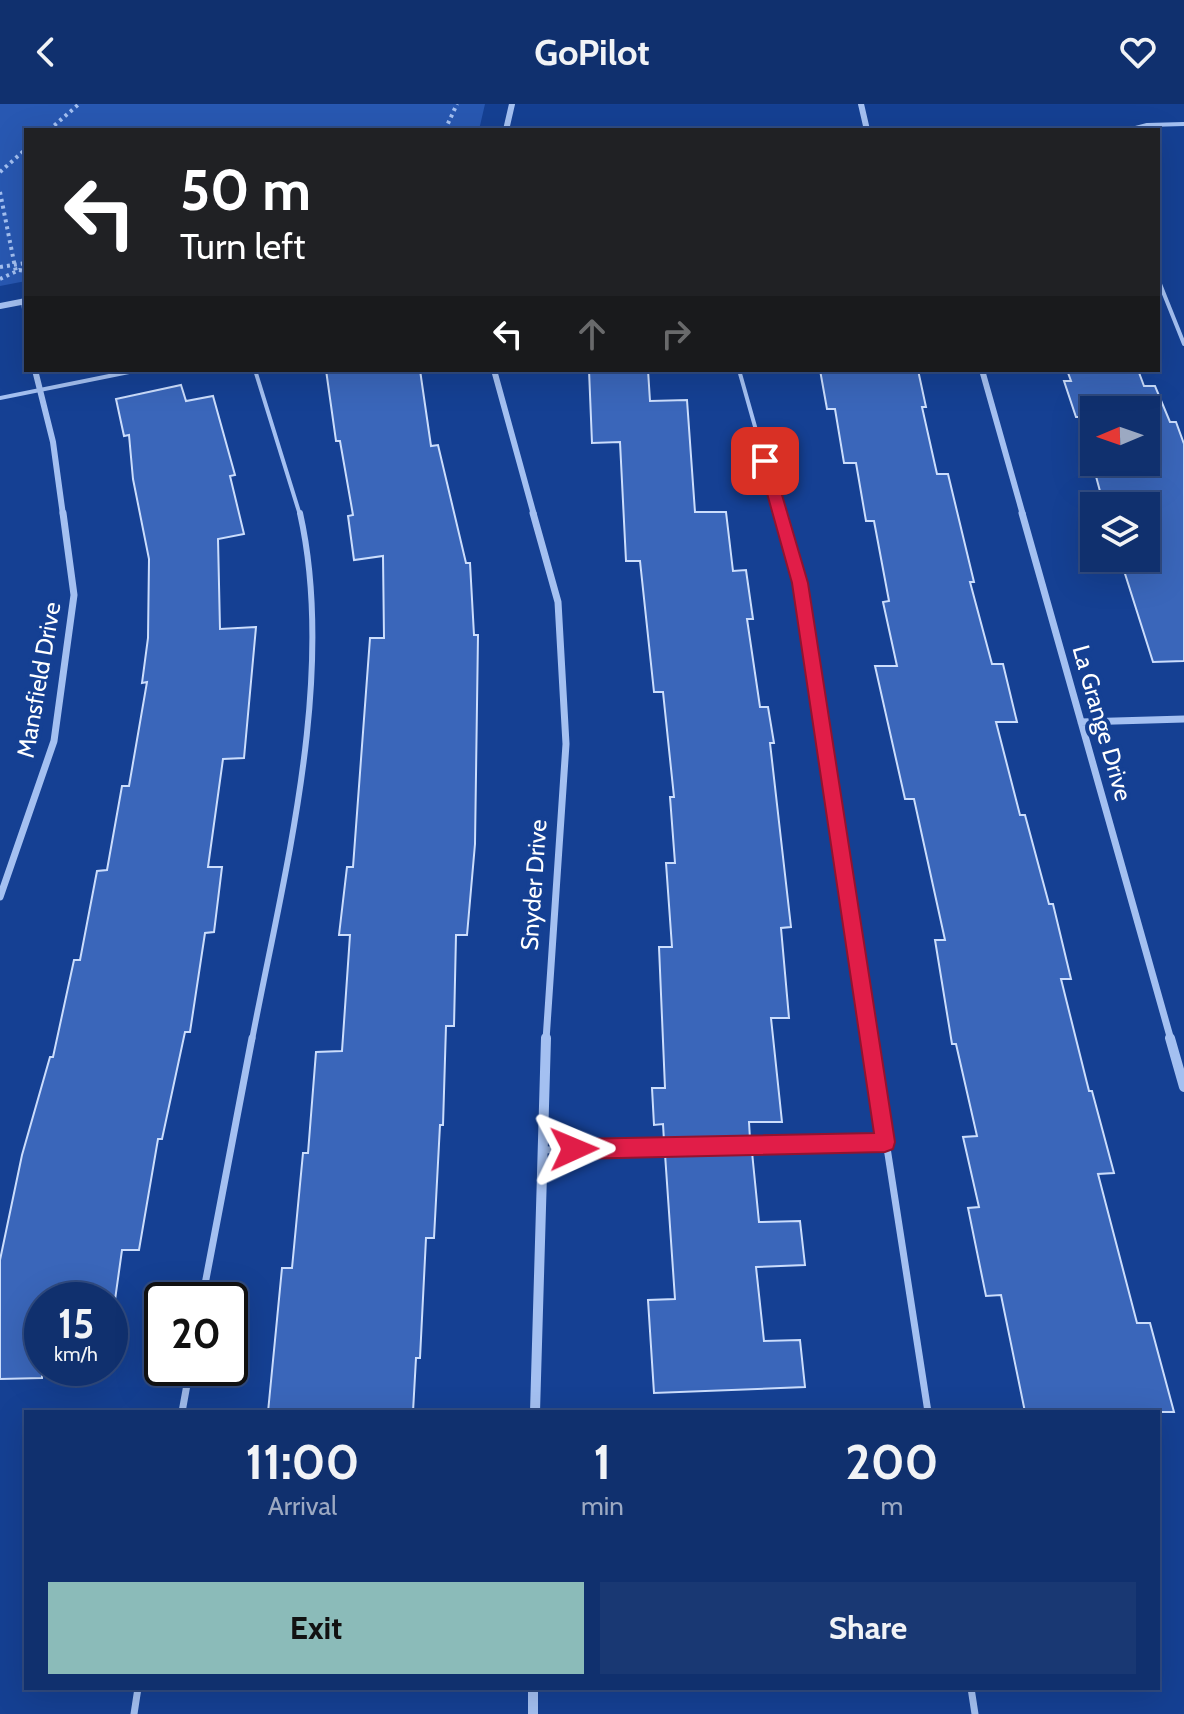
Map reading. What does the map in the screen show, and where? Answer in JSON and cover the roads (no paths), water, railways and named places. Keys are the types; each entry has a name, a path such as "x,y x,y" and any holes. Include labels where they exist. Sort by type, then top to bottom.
{"street":[{"path":"506,128 512,104"},
{"path":"861,104 867,128"},
{"path":"0,306 24,301"},
{"name":"Mansfield Drive","path":"0,897 54,741 74,595 53,442 35,372"},
{"name":"Snyder Drive","path":"495,372 558,602 566,744 545,1052 535,1410"},
{"name":"La Grange Drive","path":"983,372 1184,1087"},
{"path":"1081,722 1184,719"},
{"path":"533,1690 533,1714"}],"lane":[{"path":"1136,128 1184,124"},
{"path":"1160,284 1184,344"},
{"path":"0,398 128,372"},
{"path":"205,1282 298,799 311,653 309,579 301,520 256,372"},
{"path":"740,372 800,583 928,1410"},
{"path":"543,1150 885,1142"},
{"path":"182,1410 187,1386"},
{"path":"134,1714 138,1690"},
{"path":"971,1690 975,1714"}]}
